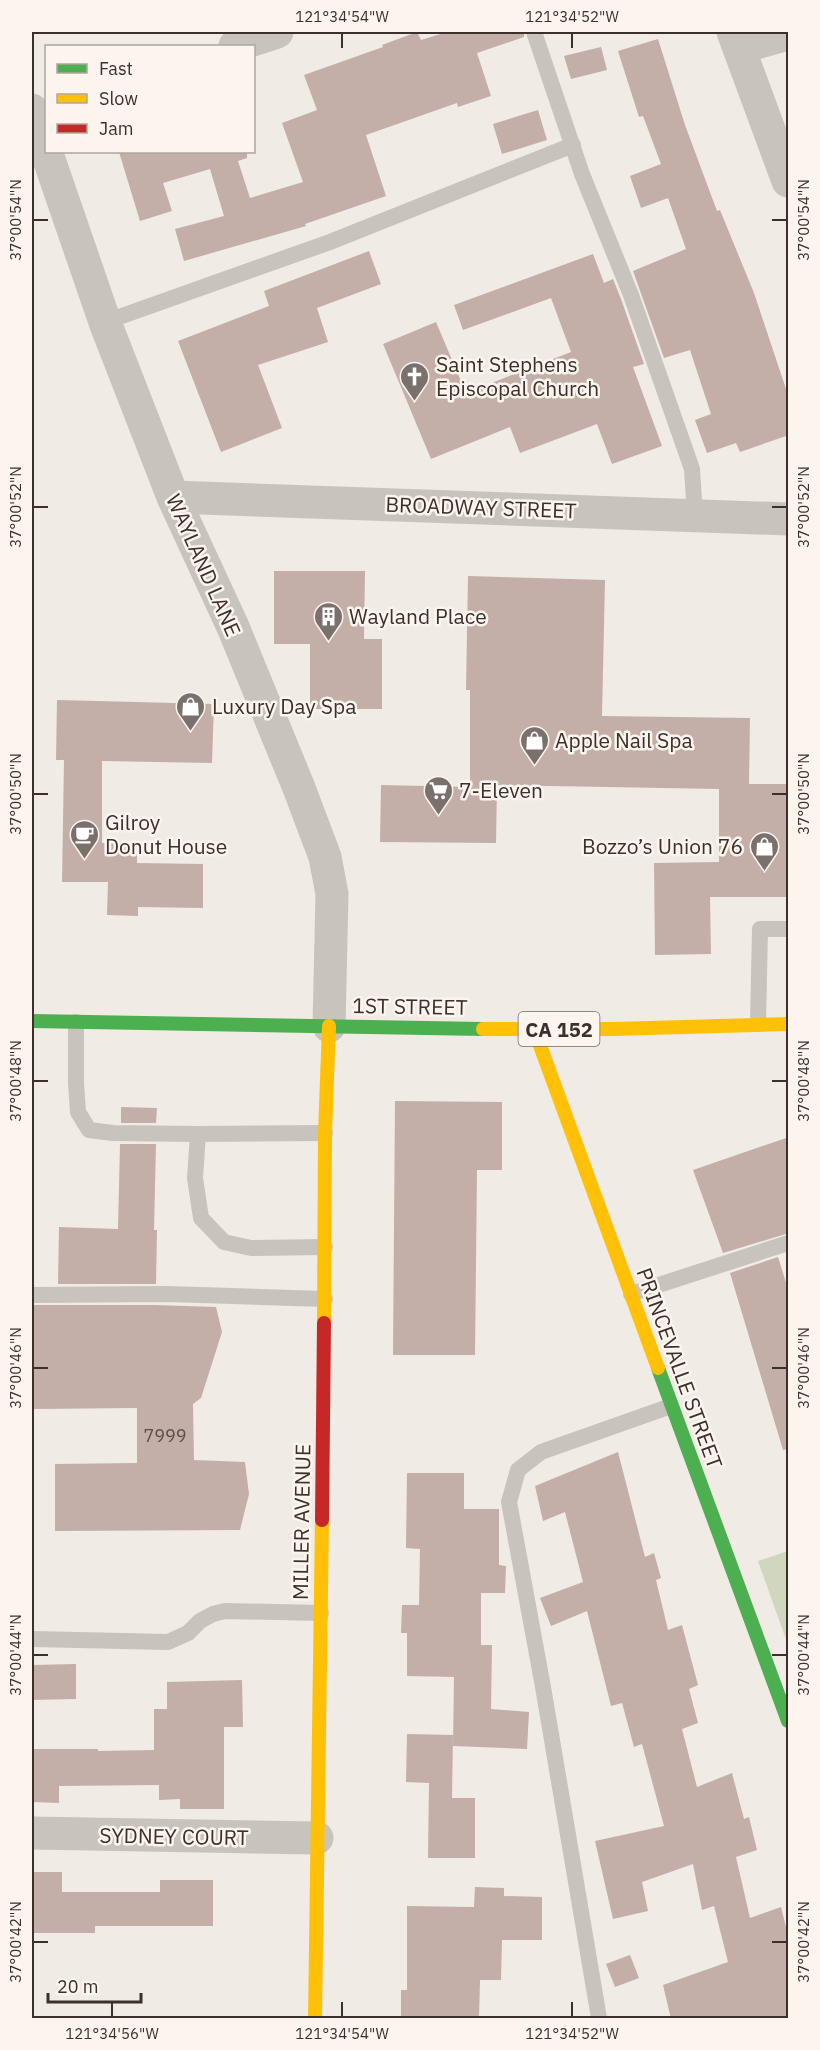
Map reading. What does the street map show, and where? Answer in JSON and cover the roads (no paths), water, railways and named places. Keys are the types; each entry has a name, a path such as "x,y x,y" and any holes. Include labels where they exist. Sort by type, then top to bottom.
{"street":[{"path":"238,45 277,32"},
{"path":"789,34 736,40 789,182"},
{"name":"WAYLAND LANE","path":"38,115 45,137"},
{"name":"WAYLAND LANE","path":"50,153 105,322 173,497 233,627 325,857 333,894 329,1026"},
{"name":"BROADWAY STREET","path":"173,497 789,519"},
{"name":"1ST STREET","path":"32,1021 534,1029 789,1024"},
{"name":"MILLER AVENUE","path":"315,2019 329,1026"},
{"name":"PRINCEVALLE STREET","path":"534,1029 671,1406 789,1721"},
{"name":"SYDNEY COURT","path":"32,1833 317,1838"}],"lane":[{"path":"534,32 582,174 631,295 693,469 695,516"},
{"path":"105,322 330,242 573,145"},
{"path":"758,1024 760,928 787,929"},
{"path":"76,1022 78,1112 89,1130 113,1133 326,1133"},
{"path":"198,1134 195,1178 201,1218 224,1242 251,1248 325,1247"},
{"path":"631,1294 789,1243"},
{"path":"32,1295 168,1294 325,1299"},
{"path":"599,2019 509,1502 519,1470 541,1452 671,1406"},
{"path":"32,1639 168,1642 188,1633 200,1621 225,1611 321,1612"}],"place":[{"name":"Saint Stephens Episcopal Church","path":"415,402"},
{"name":"Wayland Place","path":"328,642"},
{"name":"Luxury Day Spa","path":"191,732"},
{"name":"Apple Nail Spa","path":"534,766"},
{"name":"7-Eleven","path":"438,816"},
{"name":"Gilroy Donut House","path":"84,860"},
{"name":"Bozzo’s Union 76","path":"764,872"}]}
